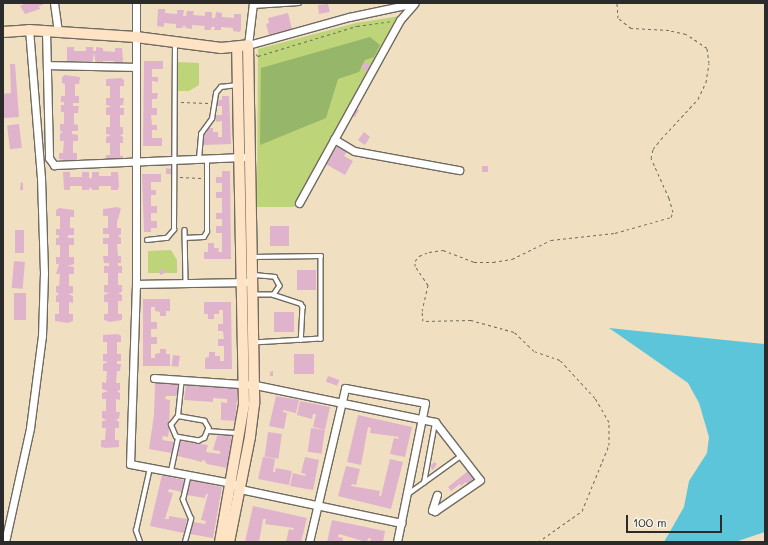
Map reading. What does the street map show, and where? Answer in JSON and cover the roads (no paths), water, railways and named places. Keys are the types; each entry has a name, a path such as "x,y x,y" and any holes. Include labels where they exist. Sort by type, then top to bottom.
{"street":[{"path":"136,3 134,163 136,284 130,464 189,475 401,523"},
{"path":"54,4 58,32"},
{"path":"299,203 400,20 415,4"},
{"path":"4,32 29,30 46,31 136,37 220,48 249,47 349,17 415,4"},
{"path":"220,542 250,437 250,385 253,343 250,278 249,47 253,5"},
{"path":"5,542 30,428 42,336 44,273 40,178 29,30"},
{"path":"46,31 49,158 52,164 57,166 250,157"},
{"path":"229,542 241,433 250,385 240,283 237,47"},
{"path":"47,65 136,68"},
{"path":"334,139 354,151 459,170"},
{"path":"136,284 240,283 250,278"},
{"path":"154,378 250,385 342,401 435,422 480,480 435,512 432,510 437,495"},
{"path":"309,542 345,388 425,403 397,542"}],"lane":[{"path":"253,5 299,3"},
{"path":"147,240 167,238 174,230 173,160 175,43"},
{"path":"199,160 201,134 212,119 214,103 219,89 238,85"},
{"path":"185,238 204,237 207,232 207,159"},
{"path":"184,230 186,283"},
{"path":"250,257 320,256 321,339 253,343"},
{"path":"250,278 276,277 280,286 274,295"},
{"path":"251,294 274,295 301,304 303,307 301,340"},
{"path":"178,416 202,419 208,424 208,431 205,438 199,441 178,438 173,434 171,425 178,416 182,380"},
{"path":"424,483 435,422"},
{"path":"208,431 241,433"},
{"path":"171,472 178,438"},
{"path":"406,495 461,456"},
{"path":"140,542 136,531 150,468"},
{"path":"185,542 191,519 183,500 189,475"}],"water":[{"path":"609,328 765,344 765,532 735,542 664,542 684,507 689,481 707,453 709,437 699,403 688,383"}]}
